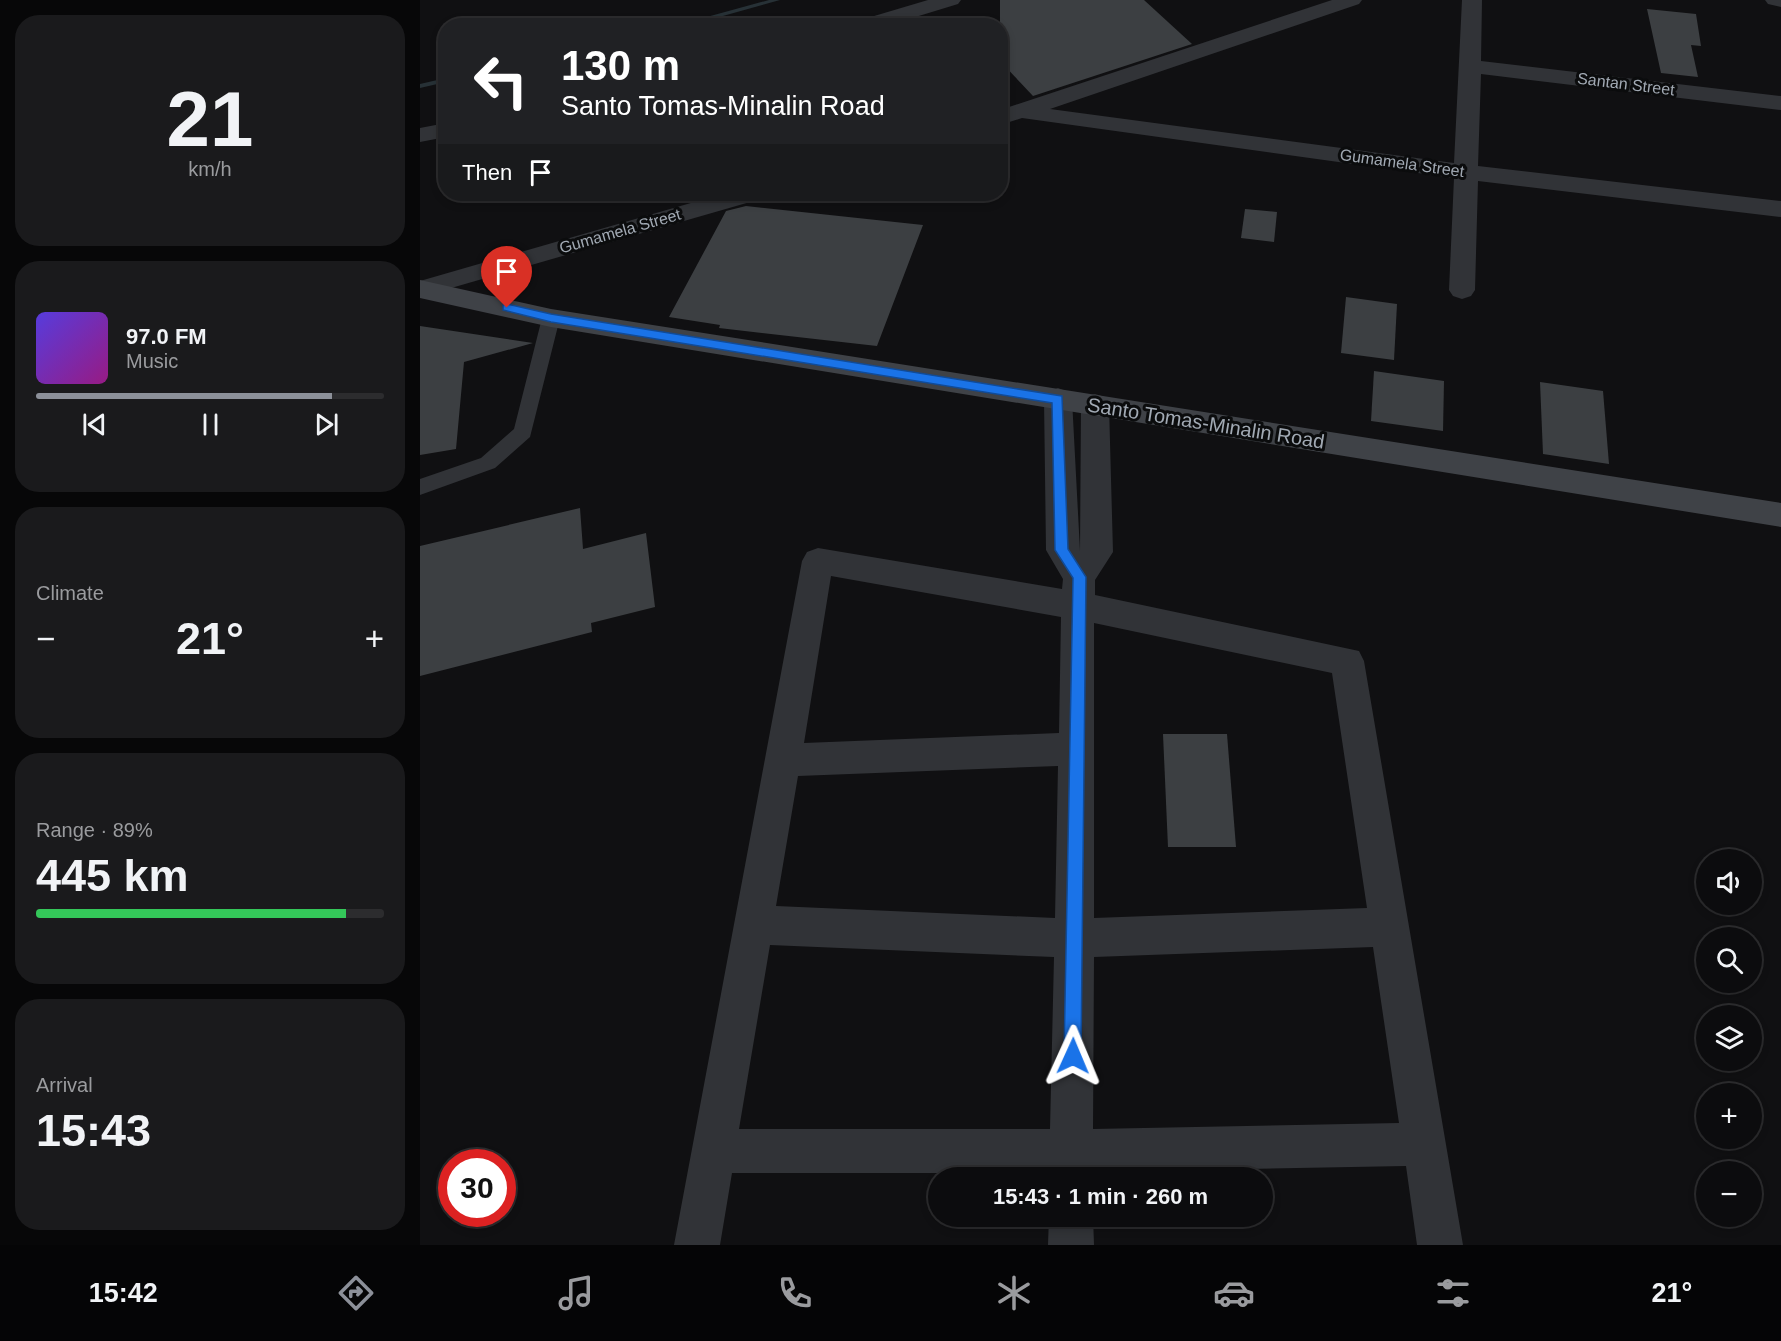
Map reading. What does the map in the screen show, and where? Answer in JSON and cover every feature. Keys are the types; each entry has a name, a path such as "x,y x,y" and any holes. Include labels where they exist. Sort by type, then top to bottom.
{"main road":[{"name":"Santo Tomas-Minalin Road","path":"422,289 551,318 1781,515"}],"street":[{"path":"889,18 951,0"},
{"name":"Gumamela Street","path":"1008,116 1352,0"},
{"path":"1462,290 1472,0"},
{"path":"1775,0 1781,1"},
{"name":"Santan Street","path":"1471,66 1781,103"},
{"name":"Gumamela Street","path":"1024,112 1466,172 1781,208"},
{"path":"420,135 438,132"},
{"name":"Gumamela Street","path":"422,289 724,201"},
{"path":"1058,399 1062,550 1079,591 1071,1164"},
{"path":"1079,591 1097,552 1095,405"},
{"path":"698,1245 753,925 785,760 818,561 1079,591 1347,661 1426,1144 1440,1245"},
{"path":"785,760 1076,749"},
{"path":"753,925 1074,938 1391,927"},
{"path":"713,1151 1071,1164 1426,1144"},
{"path":"1071,1227 1071,1245"}],"lane":[{"path":"420,487 488,463 508,448 523,432 551,318"}],"building":[{"path":"1000,0 1144,0 1192,44 1033,96 1008,69 1008,18 1000,18"},
{"path":"1647,9 1696,14 1701,46 1691,45 1698,77 1661,73"},
{"path":"746,206 923,225 877,346 719,328 720,325 669,317 726,211"},
{"path":"1245,209 1277,212 1274,242 1241,238"},
{"path":"1346,297 1397,304 1394,360 1341,353"},
{"path":"420,326 533,343 464,362 456,449 420,455"},
{"path":"1374,371 1444,381 1443,431 1371,421"},
{"path":"1540,382 1603,391 1609,464 1543,454"},
{"path":"580,508 583,549 646,533 655,607 591,623 592,632 420,676 420,546"},
{"path":"1163,734 1227,734 1236,847 1168,847"}],"waterway":[{"path":"708,18 777,0"},
{"path":"420,86 438,82"}],"route":[{"path":"507,308 551,318 1058,399 1062,550 1079,577 1073,1056"}]}
